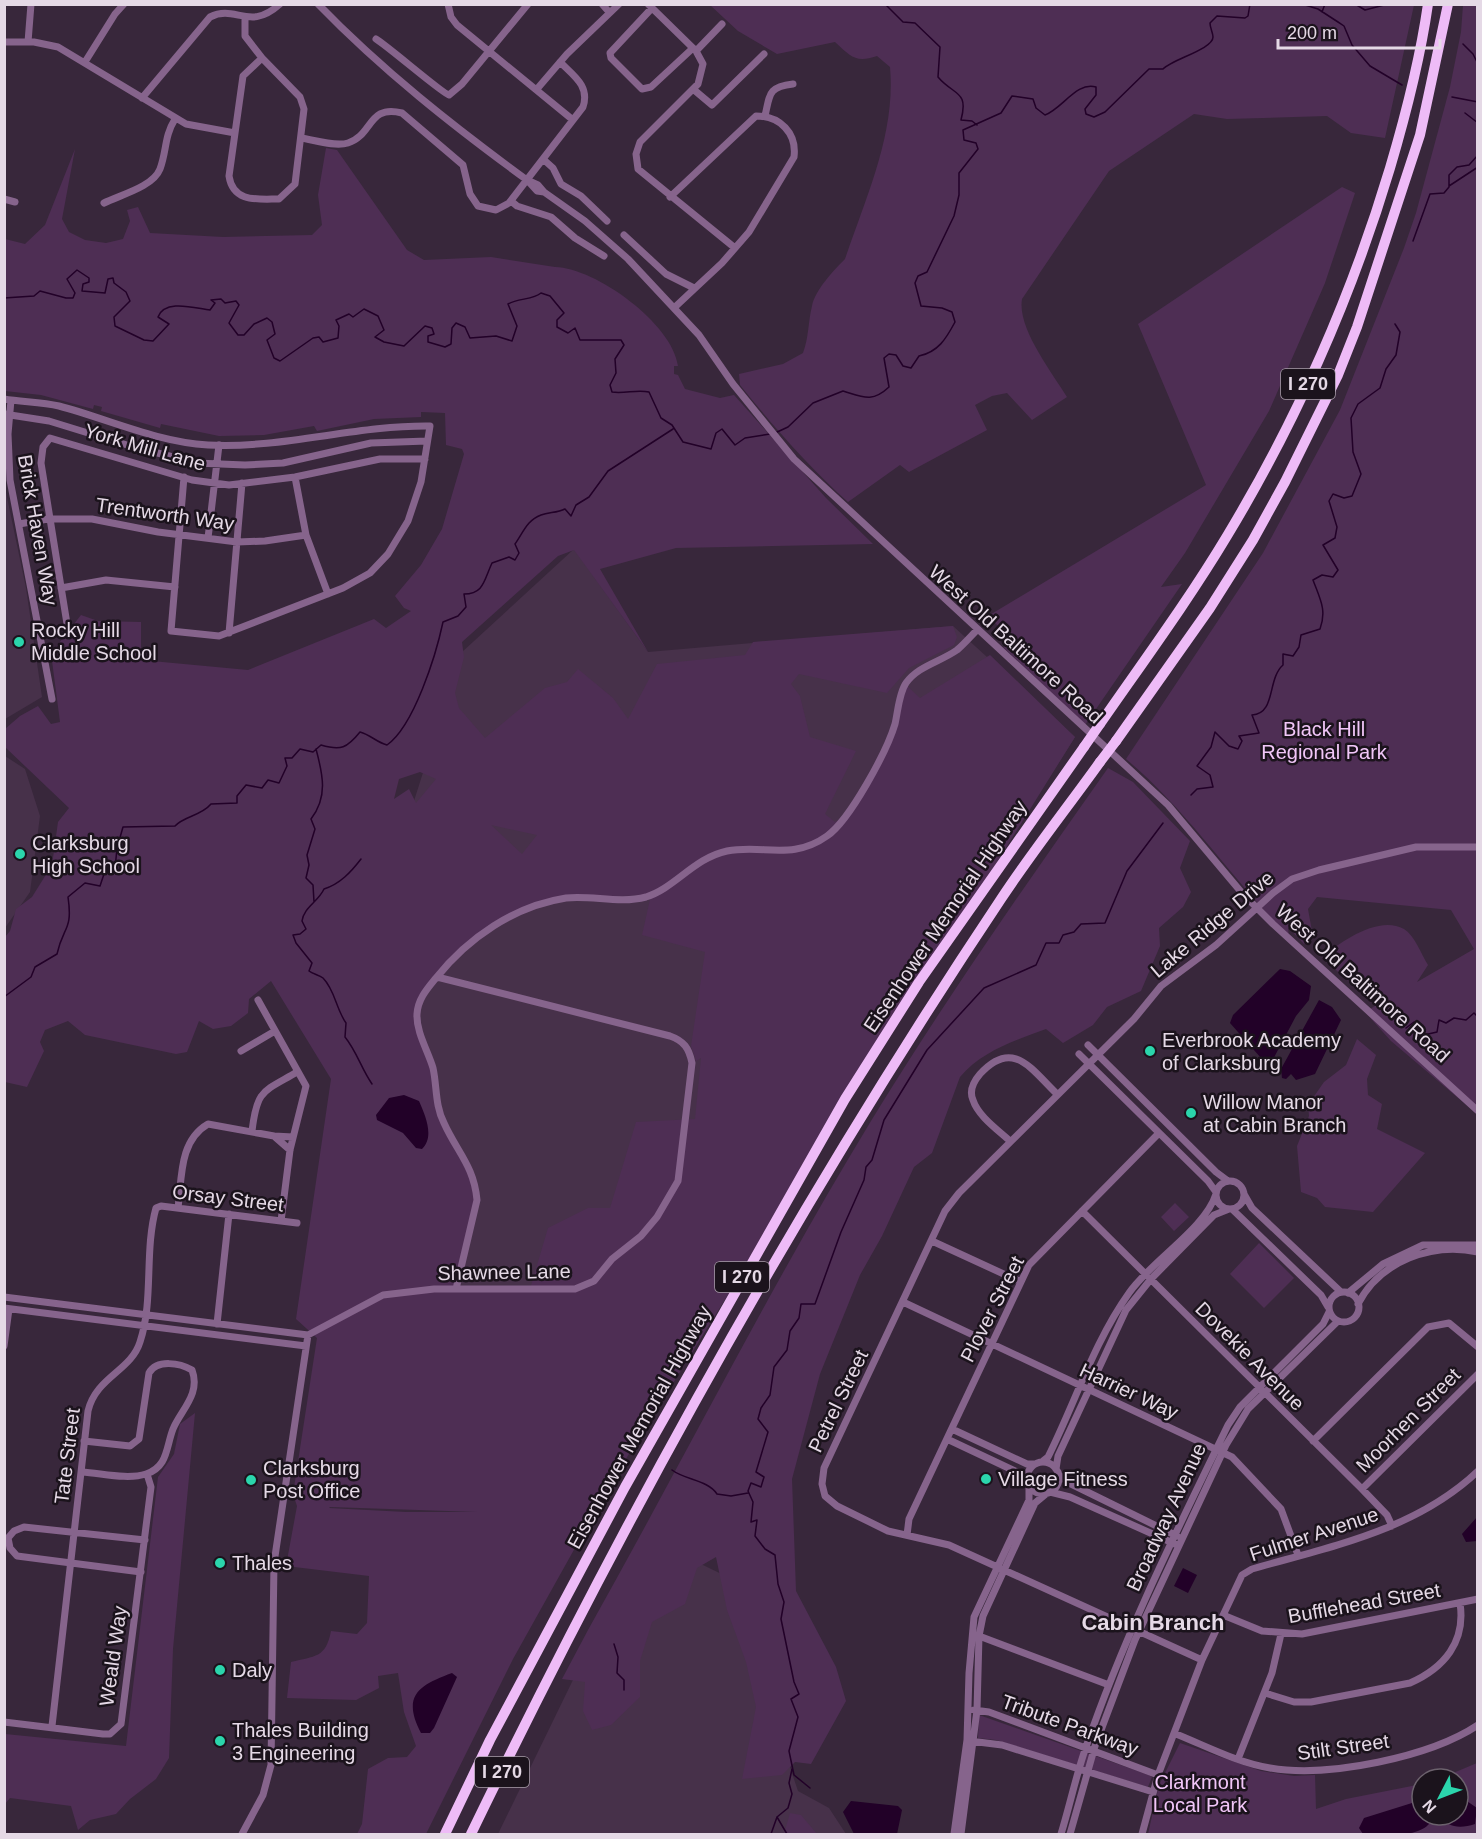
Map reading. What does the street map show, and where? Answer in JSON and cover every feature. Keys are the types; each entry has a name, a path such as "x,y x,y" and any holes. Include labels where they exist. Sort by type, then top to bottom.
{"highway":[{"name":"Eisenhower Memorial Highway","path":"445,1834 490,1740 625,1487 845,1099 919,982 1100,724 1226,538 1282,440 1326,346 1359,267 1382,194 1423,43 1428,4"},
{"name":"Eisenhower Memorial Highway","path":"471,1834 671,1446 874,1094 1003,896 1116,741 1237,566 1286,482 1338,375 1358,327 1420,135 1448,4"}],"street":[{"path":"28,42 31,4"},
{"path":"85,62 115,14 124,4"},
{"path":"142,98 210,16 227,14 245,18 265,16 280,4"},
{"name":"West Old Baltimore Road","path":"318,4 355,42 416,95 527,180 537,191 544,192 585,221 628,259 699,335 768,429 825,490 1168,805 1257,908 1478,1111"},
{"path":"448,4 447,9 457,25 573,120"},
{"path":"376,39 424,74 444,94 449,95 457,90 528,4"},
{"path":"602,4 609,12"},
{"path":"537,90 560,62 619,4"},
{"path":"722,24 694,49 651,87 642,89 611,58 610,53 650,6 694,49 703,64 702,75 693,89 640,142 636,154 638,169 735,248"},
{"path":"245,18 245,36 262,58 300,97 304,109 295,184 279,199 249,199 237,193 230,183 243,76 262,58"},
{"path":"4,42 50,44 85,62 175,119 202,128 235,133"},
{"path":"693,89 712,105 764,54"},
{"path":"301,138 344,144 351,142 377,115 395,111 402,113 464,165 470,195 478,206 496,210 511,201 583,107 586,98 582,82 560,62"},
{"path":"765,116 771,93 777,86 793,84"},
{"path":"670,197 756,116 777,119 792,135 795,146 794,157 748,232 735,248 675,307"},
{"path":"104,202 145,184 156,176 160,169 166,135 175,119"},
{"path":"543,159 553,168 561,184 581,196 607,221"},
{"path":"4,199 15,202"},
{"path":"511,201 517,206 551,217 575,238 604,256"},
{"path":"624,235 666,274 694,288"},
{"path":"8,400 56,406 166,437 219,445 278,443 396,425 430,426 421,482 408,521 388,554 361,580 219,636 171,631 184,477"},
{"name":"Brick Haven Way","path":"8,400 10,480 52,699"},
{"path":"7,414 49,420 196,463 283,463 371,442 427,441"},
{"name":"York Mill Lane","path":"68,630 48,519 41,464 43,447 50,438 214,484 295,477 380,459 425,459"},
{"path":"208,538 219,445"},
{"path":"295,477 306,534 328,594"},
{"path":"229,633 242,483"},
{"name":"Trentworth Way","path":"19,524 48,519 92,519 238,542 265,541 306,534"},
{"path":"61,588 106,580 175,587"},
{"path":"456,1289 477,1200 476,1186 468,1161 439,1113 433,1069 419,1029 417,1015 420,997 465,946 492,926 536,906 568,898 612,900 644,897 657,892 701,860 728,851 789,851 811,845 829,835 850,812 881,753 894,726 904,684 917,671 957,649 977,630"},
{"name":"Lake Ridge Drive","path":"1097,1054 1134,1019 1161,986 1216,945 1292,879 1319,870 1416,847 1478,847"},
{"name":"Shawnee Lane","path":"308,1335 383,1295 456,1289 575,1289 594,1281 612,1259 641,1236 657,1217 678,1181 692,1063 687,1048 681,1040 436,977"},
{"path":"258,1000 306,1086 290,1150 280,1221"},
{"path":"241,1051 275,1031"},
{"path":"1088,1045 1216,1172 1239,1184 1252,1208 1358,1304"},
{"path":"1078,1054 1159,1133 1216,1193 1221,1206 1231,1209 1321,1295 1338,1321 1351,1321 1358,1313 1358,1304 1364,1292 1403,1261 1439,1249 1478,1252"},
{"name":"Petrel Street","path":"1097,1054 959,1193 945,1211 824,1468 822,1484 825,1496 837,1506 888,1531 949,1545 1202,1660"},
{"path":"1010,1141 976,1108 972,1096 974,1083 992,1062 1005,1056 1018,1059 1057,1094"},
{"path":"252,1131 255,1103 262,1093 297,1071"},
{"path":"178,1208 185,1150 195,1131 208,1124 274,1136 293,1137"},
{"name":"Plover Street","path":"907,1535 909,1519 991,1344 1035,1258 1159,1133"},
{"path":"274,1136 290,1150"},
{"path":"971,1834 958,1833 971,1741 979,1636 983,1616 1035,1503 1057,1485 1058,1456 1120,1305 1209,1210 1220,1184 1228,1180"},
{"path":"1148,1276 1214,1215 1240,1205 1244,1194"},
{"name":"Orsay Street","path":"156,1208 178,1208 297,1223"},
{"name":"Tate Street","path":"52,1726 84,1441 91,1401 104,1381 137,1350 143,1325 156,1208"},
{"name":"Dovekie Avenue","path":"1082,1211 1387,1515 1392,1526"},
{"path":"217,1323 229,1214"},
{"path":"932,1241 1021,1282"},
{"path":"1329,1309 1334,1295 1344,1292 1383,1264 1423,1245 1478,1245"},
{"path":"4,1298 308,1335 274,1563 271,1765 263,1795 242,1834"},
{"name":"Harrier Way","path":"903,1302 1232,1457 1281,1509 1298,1555"},
{"path":"4,1346 7,1309 306,1346"},
{"name":"Broadway Avenue","path":"1262,1390 1323,1324 1329,1309"},
{"name":"Broadway Avenue","path":"1061,1834 1109,1685 1180,1543 1234,1416 1338,1321"},
{"path":"1313,1441 1428,1327 1449,1323 1478,1347"},
{"path":"82,1472 137,1476 147,1474 164,1461 174,1428 192,1398 194,1376 187,1367 160,1364 153,1366 149,1373 139,1439 136,1443 130,1446 84,1441"},
{"name":"Moorhen Street","path":"1362,1490 1478,1374"},
{"path":"952,1429 1027,1464 1035,1464 1043,1461 1050,1452 1084,1388"},
{"path":"947,1439 1017,1472 1035,1492 1071,1497 1172,1544 1180,1543 1176,1534 1069,1483 1043,1461"},
{"name":"Broadway Avenue","path":"1089,1750 1176,1534 1219,1451"},
{"path":"973,1709 969,1673 974,1617 1029,1500 1028,1471 1035,1464"},
{"name":"Fulmer Avenue","path":"1142,1834 1152,1792 1176,1734 1202,1660 1239,1580 1246,1571 1392,1526 1439,1502 1478,1471"},
{"name":"Weald Way","path":"4,1722 52,1726 103,1734 110,1734 121,1724 151,1487 147,1474"},
{"path":"17,1556 6,1544 14,1531 24,1527 145,1540"},
{"path":"4,1555 141,1572"},
{"name":"Bufflehead Street","path":"1223,1615 1247,1626 1281,1634 1302,1634 1478,1599"},
{"path":"1265,1693 1294,1702 1311,1702 1410,1683 1421,1678 1444,1662 1456,1643 1461,1624 1460,1603"},
{"path":"1238,1758 1265,1693 1276,1660 1281,1634"},
{"path":"979,1636 1109,1685"},
{"name":"Tribute Parkway","path":"973,1709 1158,1775"},
{"name":"Stilt Street","path":"1176,1734 1269,1768 1293,1771 1351,1766 1432,1749 1460,1737 1478,1725"},
{"name":"Tribute Parkway","path":"971,1741 1002,1745 1152,1792"},
{"name":"Broadway Avenue","path":"1070,1834 1083,1771"}],"shaded area":[{"name":"Rocky Hill Middle School","path":"4,483 26,588 42,697 5,719"},
{"path":"574,549 648,652 953,626 1075,737 605,1477 328,1342 366,952 461,653"},
{"name":"Clarksburg High School","path":"5,756 25,769 40,816 30,892 5,928"},
{"path":"1280,969 1290,971 1311,986 1309,1000 1296,1016 1269,1067 1230,1023 1233,1015"},
{"path":"1319,1000 1332,1007 1341,1020 1315,1074 1296,1080 1291,1074 1286,1079 1282,1078 1281,1069"},
{"path":"404,1095 419,1101 426,1119 428,1138 422,1149 416,1148 403,1133 377,1120 376,1115 389,1098"},
{"path":"1477,1517 1477,1541 1466,1542 1462,1534"},
{"path":"643,1536 738,1582 767,1699 798,1791 829,1808 846,1834 498,1834"},
{"path":"1183,1568 1197,1575 1188,1593 1174,1586"},
{"path":"452,1673 457,1677 434,1728 430,1733 421,1733 413,1709 417,1693 431,1682"},
{"path":"851,1801 898,1806 902,1810 897,1834 854,1834 843,1812"},
{"path":"1470,1803 1477,1808 1475,1824 1470,1825"},
{"path":"1410,1804 1410,1827 1426,1827 1413,1833 1363,1834 1359,1828 1364,1818"}],"green space":[{"path":"710,5 1414,5 1385,138 1351,133 1327,116 1227,119 1194,114 1109,171 1022,299 1022,311 1030,336 1067,397 1032,420 1007,393 992,396 975,405 987,430 909,472 900,465 848,502 805,460 766,416 740,385 739,374 783,364 803,353 814,300 826,281 845,259 878,164 891,92 890,67 877,56 864,59 854,57 835,42 777,54 738,31"},
{"name":"Black Hill Regional Park","path":"1463,5 1477,5 1477,1114 1391,1041 1365,1012 1375,1006 1322,957 1360,932 1383,925 1394,926 1404,929 1411,936 1428,965 1417,982 1474,949 1451,910 1317,897 1308,909 1313,937 1304,944 1288,927 1289,937 1170,801 1126,759 1263,553 1340,410 1416,213 1450,87 1461,32"},
{"path":"326,148 337,150 407,250 424,260 491,257 572,270 611,288 648,316 662,333 673,350 678,366 674,366 674,374 678,375 685,389 720,398 734,395 826,498 873,544 676,548 600,569 648,652 574,550 558,556 462,642 464,657 455,693 459,708 485,738 545,688 567,682 578,669 613,698 628,719 657,664 745,655 753,642 953,626 957,637 954,645 909,668 887,693 799,674 791,684 800,696 810,737 856,751 825,814 835,822 850,812 894,726 905,684 920,698 990,655 1075,737 614,1478 513,1659 426,1834 357,1834 362,1824 368,1769 388,1758 407,1757 416,1746 404,1712 398,1673 378,1676 379,1688 356,1700 287,1698 291,1662 313,1657 322,1651 329,1640 331,1631 357,1634 367,1623 369,1576 286,1566 297,1506 293,1494 317,1338 296,1319 331,1079 271,981 249,999 248,1013 231,1026 213,1029 199,1021 187,1052 176,1054 85,1035 68,1021 45,1030 40,1042 44,1051 27,1087 5,1082 5,937 10,931 16,909 32,897 52,865 58,822 69,808 5,747 5,729 20,716 38,706 51,724 60,722 51,653 81,615 98,621 141,622 141,660 248,670 374,619 386,628 411,611 404,608 395,596 421,565 442,529 464,454 462,449 446,445 445,413 421,412 421,417 374,419 317,431 314,426 264,435 219,436 161,424 160,428 101,411 102,407 94,405 93,409 41,395 5,391 5,239 25,244 45,225 75,149 62,219 69,232 85,240 106,243 123,239 130,221 127,210 138,207 150,233 223,237 312,235 322,225 318,195","holes":["420,772 436,779 416,803 409,789 394,799 399,779","491,825 537,835 522,854","651,895 642,935 705,952 691,1046 696,1061 701,1058 695,1119 636,1122 610,1208 588,1208 548,1228 530,1289 456,1289 477,1200 468,1161 439,1113 433,1069 417,1015 420,997 465,947 505,919 568,898","329,1508 477,1512 406,1512"]},
{"path":"1342,187 1355,193 1325,283 1269,411 1185,553 1161,587 1182,584 1085,725 1003,647 1014,642 988,616 1206,485 1138,324"},
{"path":"1108,768 1133,782 1190,841 1180,868 1191,892 1183,907 1159,928 1160,946 1141,991 1107,1007 1093,1025 1063,1043 1046,1029 988,1054 960,1077 932,1153 914,1167 882,1236 860,1275 820,1374 792,1479 796,1591 836,1667 846,1701 811,1764 795,1762 782,1775 742,1779 756,1707 746,1662 727,1610 716,1557 697,1568 685,1604 652,1622 640,1661 640,1697 611,1725 592,1730 583,1711 585,1682 562,1679 588,1630 762,1310 871,1121 1016,899"},
{"path":"1357,1039 1376,1055 1367,1079 1368,1095 1382,1104 1377,1129 1425,1153 1373,1212 1325,1207 1317,1198 1301,1192 1297,1146 1309,1116 1308,1105 1324,1082 1346,1065"},
{"path":"1175,1203 1189,1217 1174,1231 1161,1217"},
{"path":"1259,1243 1294,1278 1264,1308 1230,1274"},
{"path":"195,1413 173,1649 169,1758 156,1779 130,1799 116,1814 90,1820 78,1830 71,1806 10,1798 5,1804 5,1734 126,1746 158,1477 174,1454 180,1424"},
{"path":"979,1715 1152,1777 1148,1787 996,1740 978,1738"},
{"name":"Clarkmont Local Park","path":"1180,1743 1261,1771 1294,1776 1315,1775 1316,1809 1346,1799 1410,1786 1410,1827 1470,1827 1470,1767 1468,1767 1477,1763 1477,1834 1148,1834 1159,1785"},
{"path":"790,1813 801,1815 817,1834 784,1834"}],"waterway":[{"path":"885,4 903,22 915,23 940,47 938,77 959,94 963,103 961,120 972,121 977,125"},
{"path":"775,433 788,427 813,403 843,391 867,397 883,392 889,387 884,358 889,354 896,355 903,366 911,368 919,356 936,348 948,334 955,322 952,312 942,308 921,306 915,283 918,276 927,272 954,216 959,195 959,173 978,149 976,143 964,140 963,130 1001,113 1012,96 1033,99 1036,108 1045,115 1082,88 1089,86 1096,87 1096,95 1085,109 1086,114 1094,117 1105,112 1149,69 1163,69 1207,46 1213,37 1210,23 1217,16 1245,18 1248,16 1250,4"},
{"path":"1302,4 1318,9 1344,26 1352,45 1370,66 1402,85"},
{"path":"1322,12 1325,4"},
{"path":"1355,4 1365,10 1388,4"},
{"path":"1463,44 1473,54 1478,64"},
{"path":"1452,97 1478,102"},
{"path":"1465,113 1478,123"},
{"path":"1413,241 1430,194 1444,193 1449,187 1449,175 1457,167 1469,165 1478,155"},
{"path":"1449,186 1478,167"},
{"path":"4,298 34,296 40,291 73,298 75,293 67,279 77,270 89,278 89,282 83,284 82,291 105,293 108,279 113,278 114,283 126,292 130,301 114,317 115,326 144,340 153,341 169,324 158,317 167,308 181,306 210,310 215,303 211,300 221,299 225,303 236,301 239,305 229,323 238,335 244,335 254,324 267,318 272,322 275,334 267,340 274,358 280,361 313,338 319,337 323,342 338,338 339,326 336,320 349,314 353,317 364,309 378,316 384,330 375,337 384,342 404,346 425,326 432,328 434,334 428,336 428,342 445,347 451,344 452,328 456,323 465,327 470,338 496,336 512,341 517,326 508,304 541,293 550,296 564,313 557,320 557,327 568,333 575,328 580,340 621,340 624,345 615,359 616,373 610,385 612,392 649,392 661,418 672,425 683,442 711,449 716,433 722,429 735,445 745,438 770,434"},
{"path":"1191,795 1197,789 1213,787 1210,775 1197,766 1211,747 1215,732 1229,746 1238,749 1242,741 1239,736 1259,733 1252,715 1265,709 1278,671 1283,665 1283,654 1293,656 1299,647 1301,635 1320,629 1323,610 1313,580 1322,575 1333,577 1338,570 1323,545 1335,538 1337,527 1329,501 1333,494 1344,498 1352,496 1361,474 1353,452 1351,418 1358,404 1380,388 1386,369 1396,355 1400,332 1395,324"},
{"path":"4,997 31,977 35,967 57,954 68,923 68,897 85,883 100,886 104,874 115,869 117,848 123,827 175,826 211,804 237,803 237,796 246,785 262,788 268,780 279,783 287,766 285,758 292,758 300,749 313,752 321,745 334,748 343,747 360,732 387,745 397,736 415,706 429,670 443,622 458,616 466,607 464,594 480,589 492,563 509,557 515,560 519,553 515,544 532,520 541,515 565,509 571,516 576,505 589,497 608,471 673,429"},
{"path":"314,902 313,885 306,878 309,865 307,855 315,829 311,819 320,802 323,786 316,749"},
{"path":"810,1788 794,1775 789,1751 798,1717 791,1699 799,1694 794,1682 781,1619 784,1602 778,1584 775,1555 765,1549 755,1536 757,1520 751,1522 753,1502 748,1491 751,1483 761,1487 764,1477 756,1472 768,1432 758,1419 761,1408 770,1395 774,1367 787,1350 790,1331 799,1318 801,1304 815,1304 841,1232 864,1180 866,1167 872,1160 884,1120 927,1050 984,988 1036,965 1046,943 1059,943 1063,935 1074,932 1081,924 1105,923 1127,871 1163,823"},
{"path":"361,859 345,877 324,889 303,916 302,921 306,929 300,934 293,935 296,943 312,963 309,971 323,978 330,988 346,1023 345,1037 372,1084"},
{"path":"1406,1028 1414,1022 1424,1035 1437,1032 1439,1020 1446,1023 1454,1018 1466,1020 1474,1013 1478,1017"},
{"path":"672,1470 708,1486 717,1494 731,1496 748,1493"},
{"path":"614,1644 618,1657 617,1673 624,1680 624,1690"},
{"path":"771,1834 777,1817 788,1808 792,1794 789,1783 792,1769"},
{"path":"777,1817 787,1834"}],"place":[{"name":"Rocky Hill Middle School","path":"19,642"},
{"name":"Clarksburg High School","path":"20,854"},
{"name":"Everbrook Academy of Clarksburg","path":"1150,1051"},
{"name":"Willow Manor at Cabin Branch","path":"1191,1113"},
{"name":"Village Fitness","path":"986,1479"},
{"name":"Clarksburg Post Office","path":"251,1480"},
{"name":"Thales","path":"220,1563"},
{"name":"Daly","path":"220,1670"},
{"name":"Thales Building 3 Engineering","path":"220,1741"}],"district":[{"name":"Cabin Branch","path":"1153,1622"}]}
